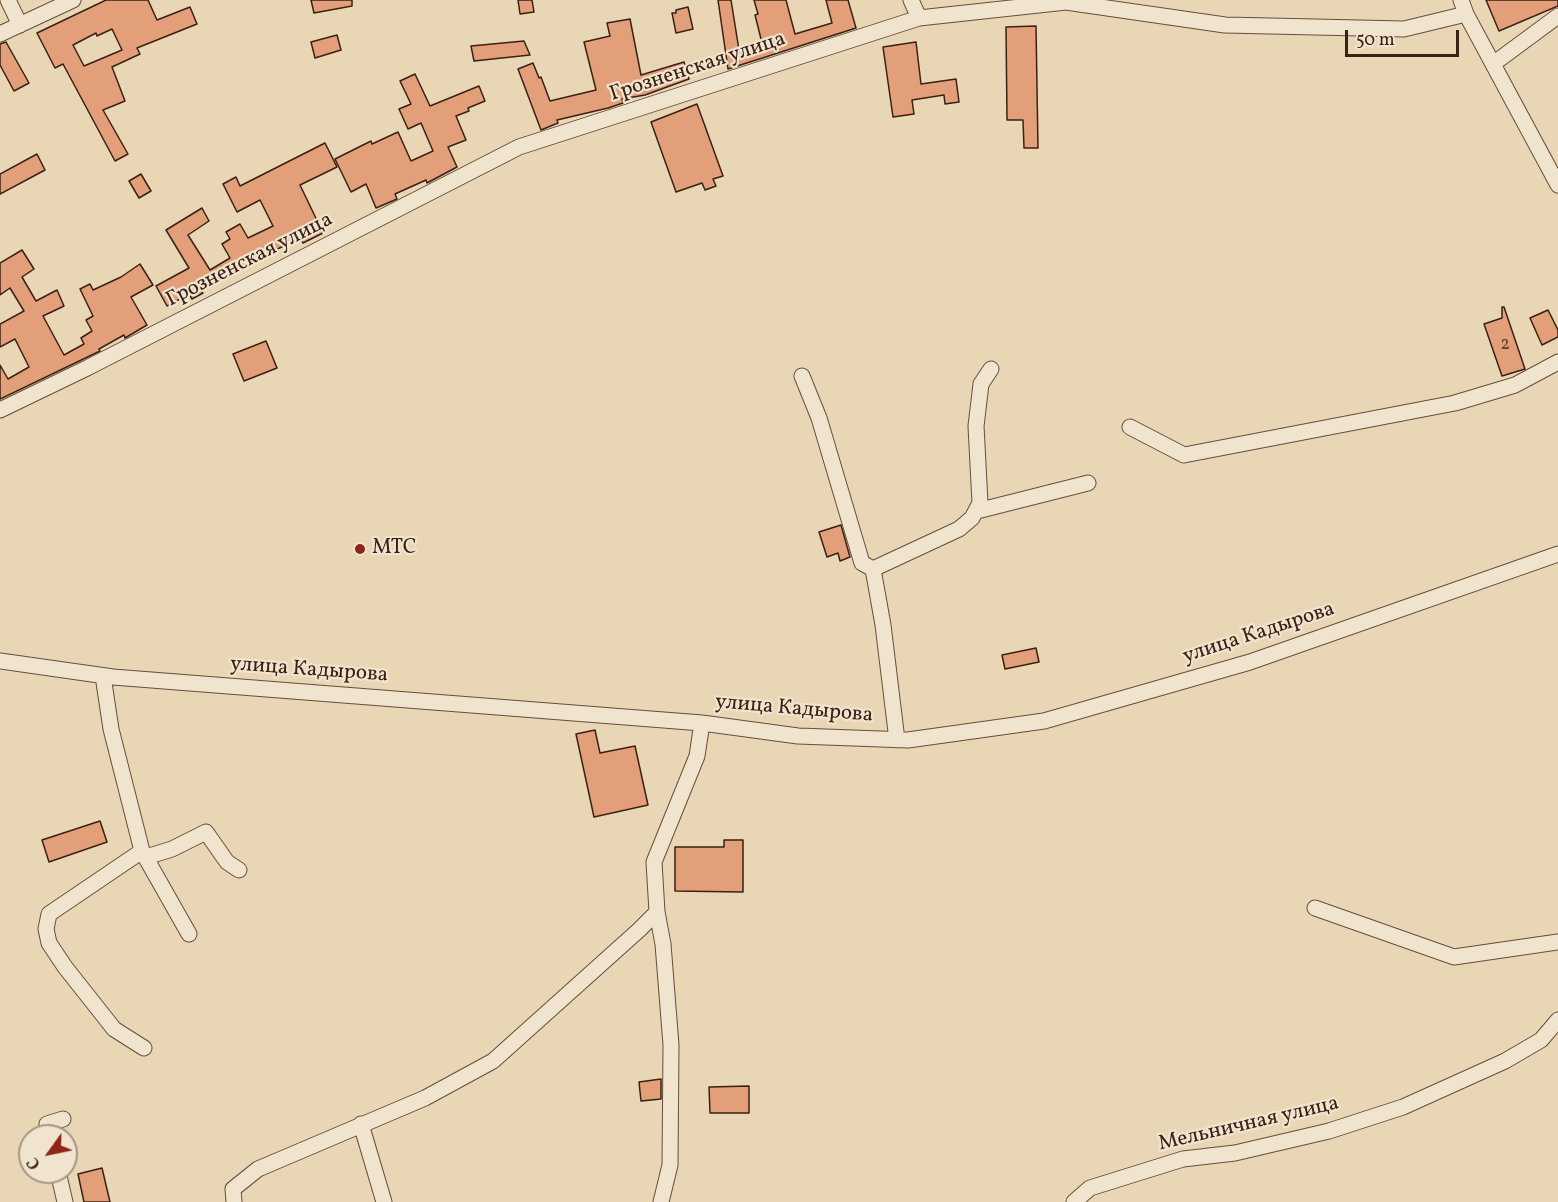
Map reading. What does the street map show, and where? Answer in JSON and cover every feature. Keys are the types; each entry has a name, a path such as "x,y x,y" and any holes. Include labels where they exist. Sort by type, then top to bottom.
{"street":[{"path":"8,0 20,25"},
{"path":"0,34 73,0"},
{"path":"911,0 919,18"},
{"name":"Грозненская улица","path":"0,410 87,368 519,147 919,18 1012,4 1066,2 1225,25 1404,29 1464,7"},
{"path":"1464,7 1558,185"},
{"path":"1494,64 1558,16"},
{"path":"1130,427 1184,455 1455,403 1515,385 1558,362"},
{"path":"873,569 960,529 977,512 980,503 976,426 981,384 991,369"},
{"path":"802,376 819,418 862,563 873,569"},
{"path":"977,512 1088,483"},
{"name":"улица Кадырова","path":"0,661 103,676 702,723 798,736 908,740 1044,721 1250,662 1558,554"},
{"path":"873,569 883,626 897,740"},
{"path":"103,676 111,729 144,854 189,934"},
{"path":"661,1202 670,1166 671,1045 654,862 697,756 702,723"},
{"path":"144,1048 114,1029 65,967 49,943 46,929 49,914 144,854 172,849 206,832 227,862 239,870"},
{"path":"1315,908 1454,957 1558,942"},
{"path":"234,1202 233,1189 258,1169 425,1098 493,1061 657,912"},
{"name":"Мельничная улица","path":"1074,1202 1090,1188 1183,1159 1246,1151 1329,1131 1404,1107 1505,1060 1541,1040 1558,1020"},
{"path":"47,1124 63,1119"},
{"path":"361,1124 384,1202"},
{"path":"61,1184 65,1202"}],"building":[{"path":"106,0 148,0 157,20 190,7 197,24 137,48 140,54 112,67 125,101 103,110 128,154 115,161 63,64 55,68 37,33","holes":["112,29 122,50 84,66 73,45 96,33 97,36"]},
{"path":"311,0 352,0 352,6 314,13"},
{"path":"518,0 532,0 534,12 520,14"},
{"path":"718,0 731,0 739,50 762,43 754,0 786,0 795,34 832,23 826,0 848,0 856,28 728,69"},
{"path":"1486,0 1558,0 1558,6 1499,31"},
{"path":"688,7 693,29 676,33 672,13"},
{"path":"630,19 641,75 684,62 689,79 645,95 622,99 623,103 608,108 557,120 558,123 541,130 518,69 533,63 550,101 596,90 584,42 610,36 607,23"},
{"path":"1036,26 1038,148 1024,148 1023,120 1007,120 1006,27"},
{"path":"337,35 341,50 315,58 311,42"},
{"path":"524,41 530,55 474,61 471,46"},
{"path":"6,42 29,83 14,91 0,65 0,44"},
{"path":"916,42 921,84 956,79 959,102 945,104 944,95 912,100 914,114 893,117 883,47"},
{"path":"415,74 430,106 479,86 485,101 456,116 466,140 448,147 457,167 427,183 426,180 395,194 397,199 376,208 366,184 351,192 335,159 371,141 372,144 398,132 411,161 433,151 421,123 408,129 399,109 411,104 400,81"},
{"path":"697,104 723,176 713,179 716,186 705,190 702,183 676,192 651,122"},
{"path":"325,143 337,167 300,185 323,233 303,243 300,238 259,258 260,260 237,272 236,270 192,299 189,294 167,306 156,286 189,268 166,230 202,208 209,221 188,235 210,270 230,258 222,244 230,239 226,232 240,224 248,238 273,226 260,200 237,212 223,184 236,177 240,186"},
{"path":"37,154 45,170 0,194 0,174"},
{"path":"141,174 151,191 139,198 129,181"},
{"path":"22,250 34,269 22,277 36,301 57,290 64,306 43,316 64,355 84,344 81,338 92,331 86,320 93,316 80,289 90,284 93,290 121,277 140,264 153,285 131,297 147,325 125,338 124,335 99,349 100,351 0,399 0,365 8,379 29,367 15,339 0,347 0,324 24,311 10,288 0,295 0,263"},
{"path":"1502,307 1504,307 1525,369 1502,376 1484,324 1502,318"},
{"path":"1548,310 1558,330 1558,337 1542,345 1530,318"},
{"path":"266,341 277,368 244,381 233,354"},
{"path":"841,525 850,557 840,561 838,553 827,557 819,532"},
{"path":"1036,648 1039,662 1005,669 1002,655"},
{"path":"595,730 600,753 635,746 648,805 594,817 576,734"},
{"path":"100,821 107,842 49,862 42,840"},
{"path":"724,840 743,840 743,892 675,891 675,847 724,847"},
{"path":"661,1079 661,1099 641,1101 639,1082"},
{"path":"749,1086 749,1113 710,1113 709,1087"},
{"path":"102,1168 110,1202 84,1202 78,1174"}],"place":[{"name":"МТС","path":"360,549"}]}
